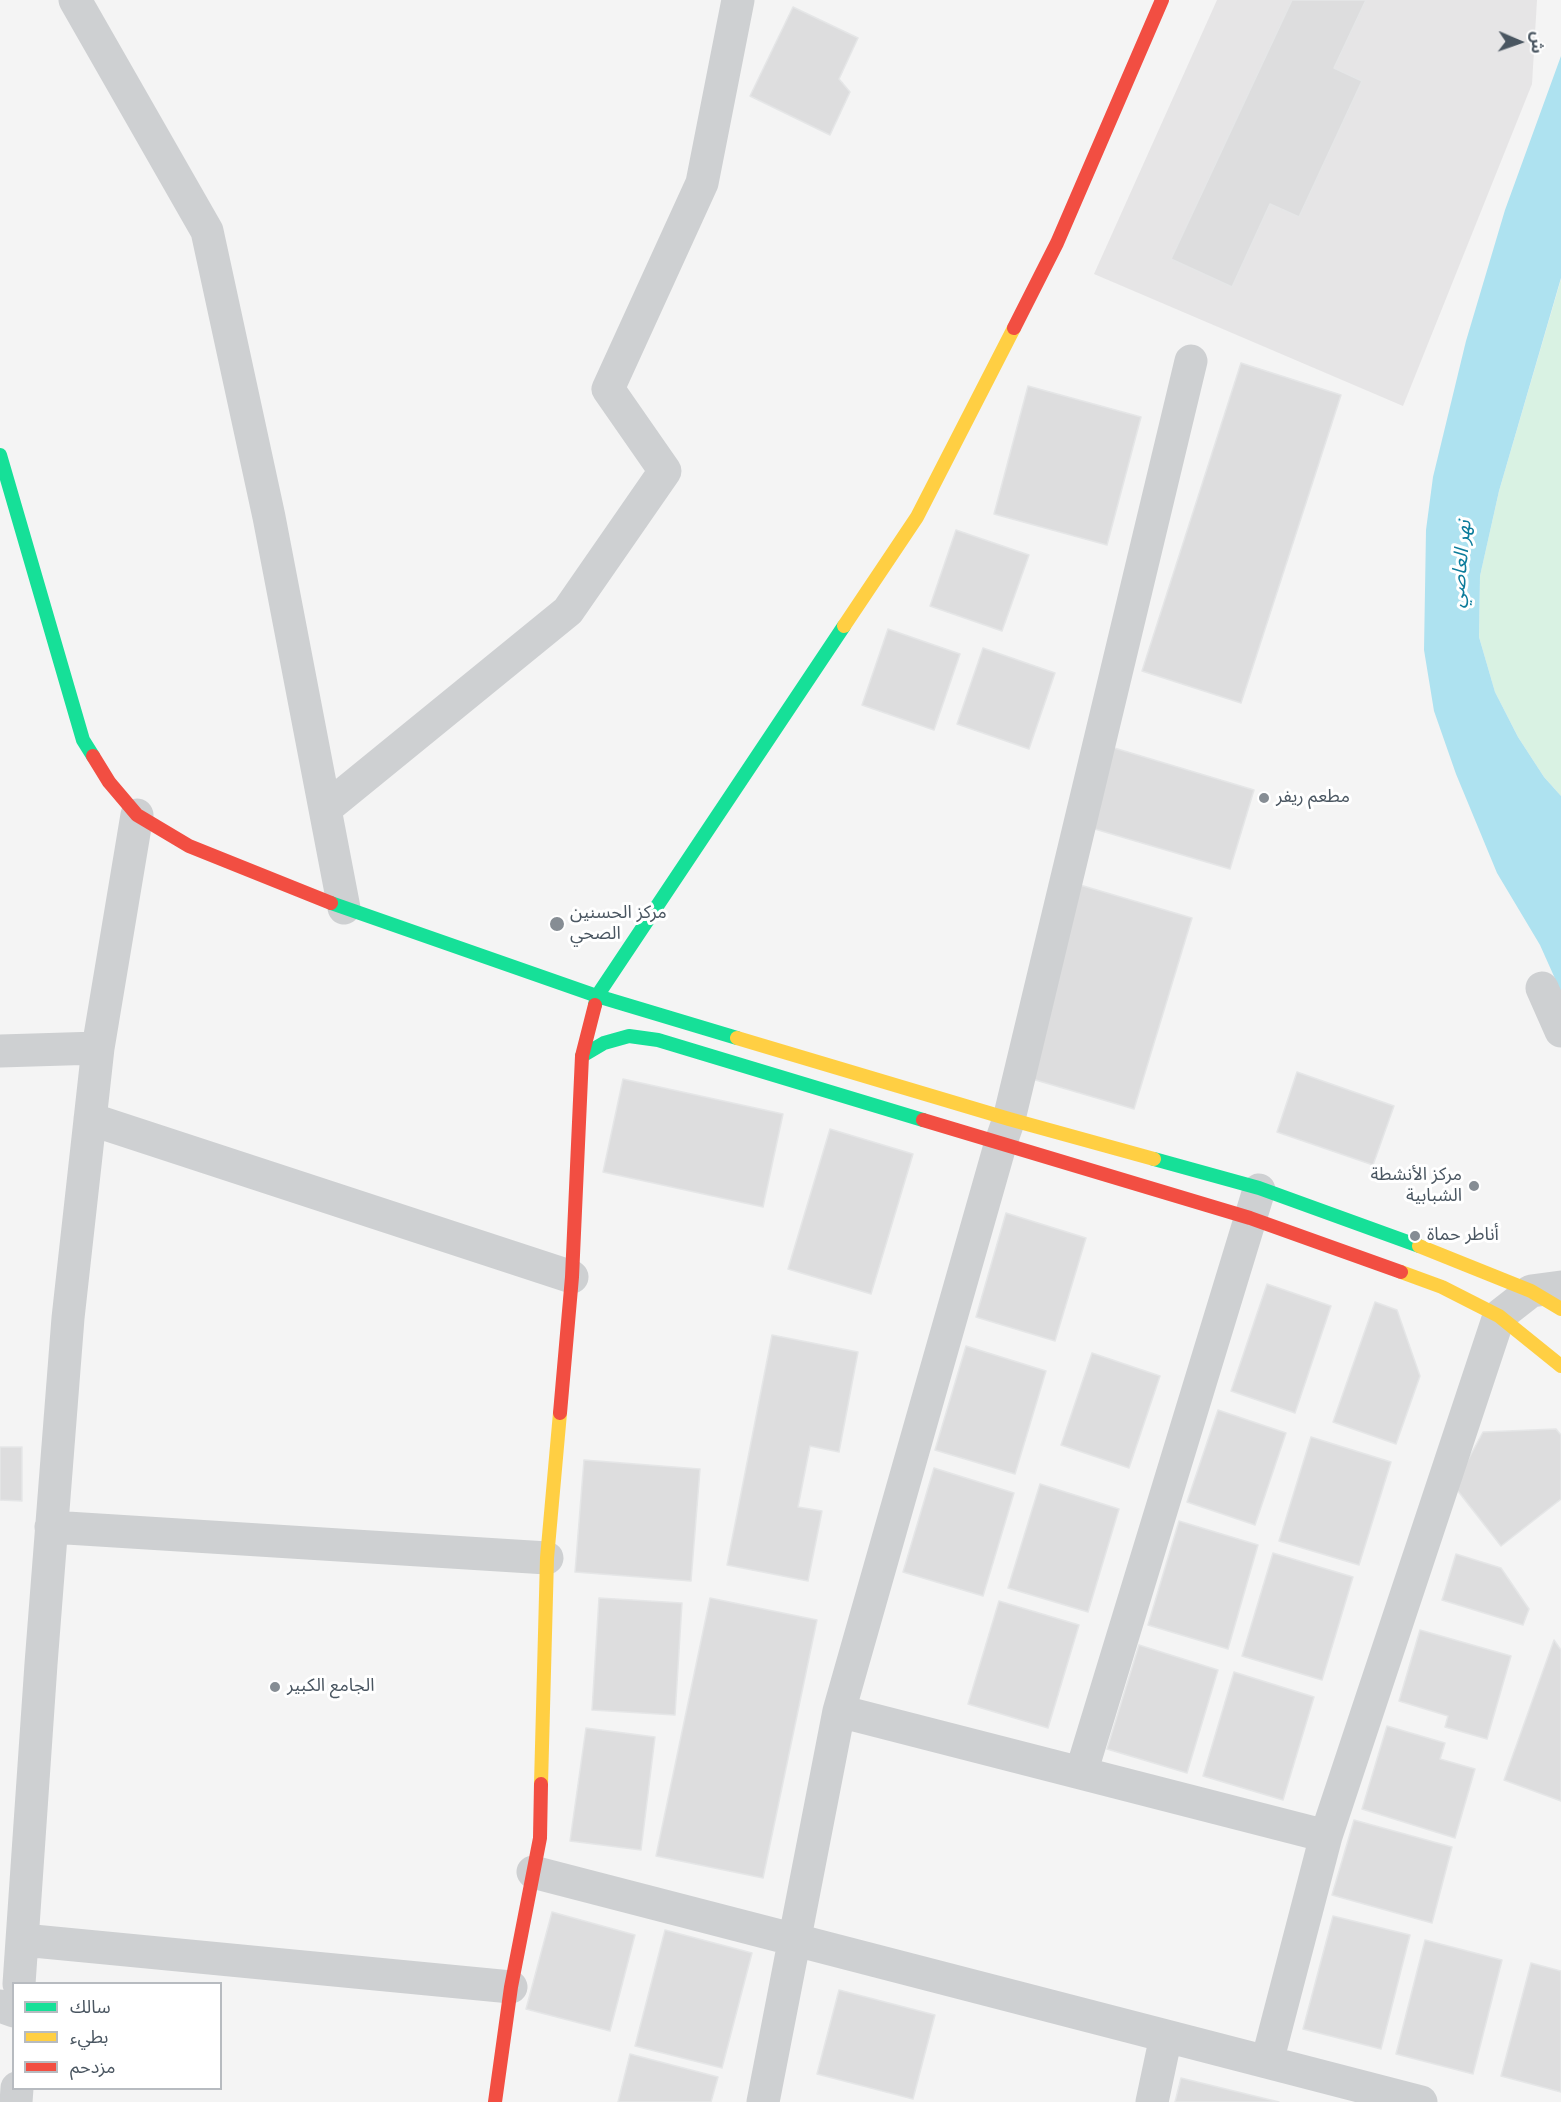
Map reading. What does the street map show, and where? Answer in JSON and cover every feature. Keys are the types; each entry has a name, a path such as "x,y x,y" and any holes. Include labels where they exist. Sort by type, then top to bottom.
{"main road":[{"path":"495,2102 511,1987 540,1838 547,1558 572,1277 582,1056 597,996 917,518 1057,243 1162,0"},
{"path":"0,455 83,740 109,782 137,815 189,846 344,908 597,996 1005,1131 1255,1203 1442,1287 1499,1316 1561,1366"},
{"path":"582,1056 604,1043 629,1036 658,1040 1005,1131 1452,1258 1546,1289 1561,1310"}],"street":[{"path":"75,0 207,231 269,517 344,908"},
{"path":"325,809 568,611 665,471 608,390 702,183 738,0"},
{"path":"763,2102 839,1711 1005,1131 1191,361"},
{"path":"20,1982 22,1940 14,1839 51,1527 68,1318 98,1048 137,815"},
{"path":"1542,988 1561,1031"},
{"path":"0,1051 98,1048"},
{"path":"90,1119 572,1277"},
{"path":"1081,1773 1255,1203"},
{"path":"1267,2062 1326,1836 1499,1316 1546,1289"},
{"path":"51,1527 547,1558"},
{"path":"839,1711 1326,1836"},
{"path":"533,1872 1421,2102"},
{"path":"22,1940 511,1987"},
{"path":"1152,2102 1166,2036"}],"shaded area":[{"path":"1217,0 1537,0 1532,84 1403,406 1094,274"}],"green space":[{"path":"1561,279 1561,796 1544,777 1518,737 1495,692 1479,637 1480,576 1499,491"}],"water":[{"name":"نهر العاصي","path":"1561,56 1561,278 1499,491 1480,576 1479,637 1495,692 1518,737 1544,777 1561,796 1561,992 1540,945 1497,873 1456,774 1434,711 1424,650 1426,530 1433,477 1466,341 1505,210"}],"building":[{"path":"1292,0 1366,0 1334,68 1362,81 1299,217 1270,204 1232,287 1171,259"},
{"path":"793,7 858,38 839,79 850,92 830,135 750,96"},
{"path":"1241,363 1341,395 1241,703 1142,671"},
{"path":"1028,386 1141,417 1107,545 994,514"},
{"path":"956,530 1029,555 1002,631 930,606"},
{"path":"888,629 960,654 934,730 862,705"},
{"path":"983,648 1055,673 1029,749 957,724"},
{"path":"1111,747 1254,790 1230,869 1088,827"},
{"path":"1080,885 1192,918 1134,1109 1022,1076"},
{"path":"1297,1072 1394,1106 1373,1165 1277,1132"},
{"path":"623,1079 783,1114 763,1207 603,1172"},
{"path":"830,1129 913,1154 871,1294 788,1269"},
{"path":"1006,1213 1086,1238 1055,1341 976,1317"},
{"path":"1267,1284 1331,1306 1295,1413 1231,1391"},
{"path":"1375,1302 1397,1310 1420,1376 1396,1444 1333,1422"},
{"path":"772,1335 858,1352 839,1452 810,1446 798,1507 822,1511 808,1581 727,1565"},
{"path":"966,1346 1046,1371 1015,1474 935,1450"},
{"path":"1092,1353 1160,1376 1129,1468 1061,1445"},
{"path":"1218,1410 1286,1433 1255,1525 1187,1502"},
{"path":"1556,1429 1561,1435 1561,1499 1501,1546 1454,1486 1483,1432"},
{"path":"1311,1437 1391,1462 1359,1565 1279,1541"},
{"path":"0,1447 22,1447 22,1501 0,1500"},
{"path":"584,1460 700,1469 691,1581 575,1572"},
{"path":"934,1468 1014,1493 983,1596 903,1572"},
{"path":"1040,1484 1119,1509 1088,1612 1008,1588"},
{"path":"1179,1521 1258,1545 1228,1649 1148,1625"},
{"path":"1273,1553 1353,1577 1322,1680 1242,1656"},
{"path":"1456,1554 1501,1568 1529,1609 1523,1625 1442,1600"},
{"path":"599,1598 682,1603 675,1715 592,1710"},
{"path":"710,1598 817,1620 763,1878 656,1856"},
{"path":"999,1601 1079,1625 1048,1728 968,1704"},
{"path":"1420,1630 1511,1656 1487,1739 1445,1727 1448,1716 1399,1701"},
{"path":"1554,1640 1561,1650 1561,1801 1504,1780"},
{"path":"1139,1645 1218,1670 1187,1773 1107,1749"},
{"path":"1234,1672 1314,1697 1283,1800 1203,1776"},
{"path":"1387,1726 1445,1743 1440,1759 1475,1769 1455,1838 1362,1809"},
{"path":"586,1728 655,1737 641,1850 570,1841"},
{"path":"1354,1820 1452,1847 1432,1923 1332,1895"},
{"path":"552,1912 635,1935 610,2031 526,2009"},
{"path":"1333,1916 1410,1935 1381,2049 1303,2029"},
{"path":"665,1930 752,1953 722,2068 635,2046"},
{"path":"1425,1940 1502,1960 1473,2074 1396,2054"},
{"path":"1531,1963 1561,1971 1561,2092 1501,2076"},
{"path":"839,1990 935,2015 913,2099 817,2074"},
{"path":"630,2054 718,2077 711,2102 618,2102"},
{"path":"1181,2078 1279,2102 1175,2102"}],"traffic: fast":[{"path":"0,455 83,740 93,756"},
{"path":"595,1005 597,996 844,626"},
{"path":"331,903 597,996 737,1038"},
{"path":"582,1056 604,1043 629,1036 658,1040 923,1120"},
{"path":"1154,1159 1259,1188 1419,1246"}],"traffic: slow":[{"path":"844,626 917,517 1014,328"},
{"path":"737,1038 1009,1119 1154,1159"},
{"path":"1419,1246 1531,1291 1561,1309"},
{"path":"1401,1272 1442,1287 1499,1316 1561,1366"},
{"path":"541,1784 547,1558 560,1413"}],"traffic: jam":[{"path":"1014,328 1057,243 1162,0"},
{"path":"93,756 109,782 137,815 189,846 331,903"},
{"path":"560,1413 572,1277 582,1056 595,1005"},
{"path":"923,1120 1250,1218 1401,1272"},
{"path":"495,2102 511,1987 540,1838 541,1784"}],"place":[{"name":"مطعم ريفر","path":"1264,798"},
{"name":"مركز الحسنين الصحي","path":"557,924"},
{"name":"مركز الأنشطة الشبابية","path":"1474,1186"},
{"name":"أناطر حماة","path":"1415,1236"},
{"name":"الجامع الكبير","path":"275,1687"}]}
